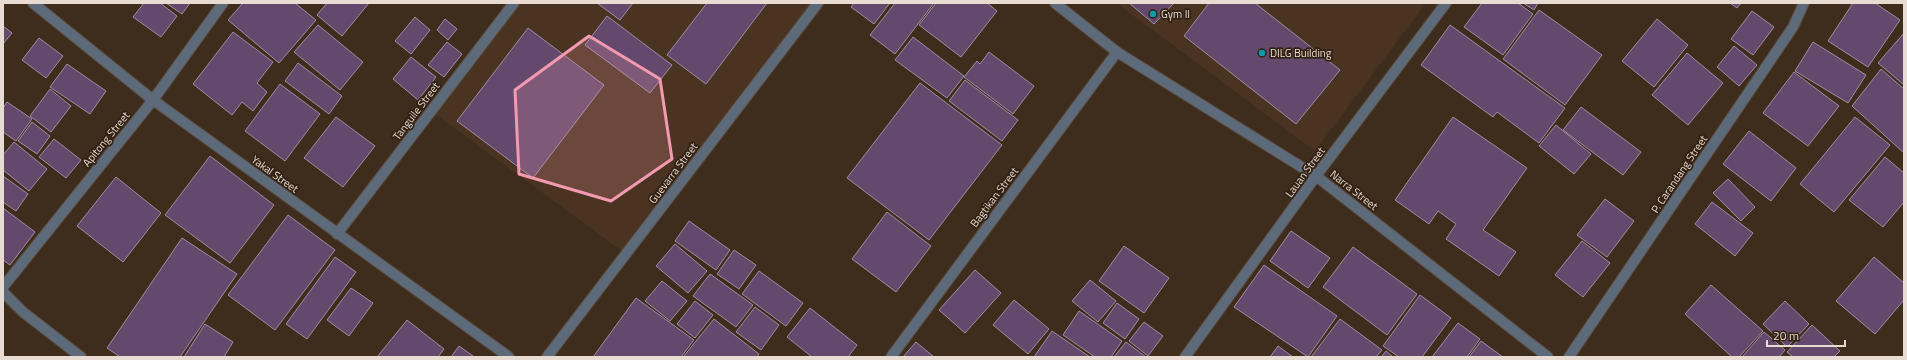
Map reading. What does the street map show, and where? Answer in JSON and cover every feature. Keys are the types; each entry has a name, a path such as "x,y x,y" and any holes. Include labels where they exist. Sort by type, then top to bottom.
{"street":[{"name":"Yakal Street","path":"33,3 153,100 509,357"},
{"name":"Apitong Street","path":"3,287 153,100 223,3"},
{"name":"Tanguile Street","path":"337,234 514,3"},
{"name":"Guevarra Street","path":"547,357 818,3"},
{"name":"Narra Street","path":"1055,3 1117,52 1316,176 1548,357"},
{"name":"Lauan Street","path":"1185,357 1316,176 1446,3"},
{"name":"P. Carandang Street","path":"1569,357 1793,27 1804,3"},
{"name":"Bagtikan Street","path":"891,357 1117,52"},
{"path":"3,292 23,312 81,357"}],"highlighted area":[{"path":"589,36 660,79 672,159 611,201 519,174 515,90"}],"shaded area":[{"path":"514,3 818,3 626,254 431,111"},
{"path":"1116,3 1426,3 1315,151"}],"building":[{"path":"144,3 160,3 177,16 161,37 133,17"},
{"path":"166,3 190,3 182,14"},
{"path":"243,3 295,3 316,20 279,63 228,20"},
{"path":"327,3 369,3 342,36 317,15"},
{"path":"597,3 633,3 620,20"},
{"path":"707,3 767,3 706,84 667,55"},
{"path":"854,3 890,3 874,24 851,7"},
{"path":"895,3 934,3 895,54 870,35"},
{"path":"936,3 987,3 997,11 961,57 919,25"},
{"name":"Gym II","path":"1129,3 1174,3 1154,24"},
{"name":"DILG Building","path":"1209,3 1255,3 1340,70 1296,124 1184,36"},
{"path":"1482,3 1518,3 1533,14 1503,55 1464,27"},
{"path":"1523,3 1538,3 1534,10"},
{"path":"1730,3 1741,3 1737,8"},
{"path":"1853,3 1875,3 1900,20 1868,67 1828,41"},
{"path":"1539,10 1602,55 1565,105 1503,59"},
{"path":"1752,11 1774,27 1753,55 1731,39"},
{"path":"607,16 672,65 650,93 585,45"},
{"path":"415,17 430,30 411,54 395,41"},
{"path":"445,19 457,29 448,40 437,30"},
{"path":"1657,19 1688,45 1654,87 1622,61"},
{"path":"318,25 363,62 340,90 294,52"},
{"path":"1450,25 1565,108 1539,143 1497,112 1493,117 1421,65"},
{"path":"3,26 12,33 3,44"},
{"path":"528,28 604,85 533,178 457,121"},
{"path":"233,32 273,62 257,83 267,92 253,111 242,102 232,115 193,84"},
{"path":"1904,33 1904,85 1878,63"},
{"path":"913,37 964,76 947,98 895,60"},
{"path":"39,38 63,56 46,78 22,60"},
{"path":"447,42 462,54 444,77 428,65"},
{"path":"1813,42 1866,75 1848,103 1795,71"},
{"path":"1734,46 1757,65 1739,86 1717,67"},
{"path":"989,52 1034,86 1013,114 964,77 977,61 980,64"},
{"path":"1687,53 1723,83 1688,125 1652,95"},
{"path":"411,57 436,77 418,100 393,79"},
{"path":"298,63 342,96 329,114 285,81"},
{"path":"67,64 106,91 90,114 50,87"},
{"path":"1881,69 1904,89 1904,153 1852,106"},
{"path":"1794,72 1839,106 1808,146 1763,113"},
{"path":"965,80 1018,120 1002,141 949,101"},
{"path":"920,83 1002,145 929,240 847,178"},
{"path":"280,84 320,114 285,161 245,131"},
{"path":"50,89 71,106 51,132 30,116"},
{"path":"7,102 32,119 16,141 3,132 3,108"},
{"path":"1581,107 1641,152 1623,175 1563,130"},
{"path":"336,117 375,146 343,187 304,158"},
{"path":"1453,117 1527,168 1483,230 1516,252 1499,276 1446,239 1456,224 1438,211 1429,224 1395,200"},
{"path":"1855,117 1890,145 1834,212 1800,184"},
{"path":"32,122 50,136 37,154 18,141"},
{"path":"1556,125 1591,154 1574,174 1539,146"},
{"path":"1749,131 1796,168 1771,201 1723,164"},
{"path":"54,139 81,160 66,178 39,157"},
{"path":"14,142 47,169 29,191 3,170 3,155"},
{"path":"210,156 274,205 230,263 165,215"},
{"path":"1885,157 1904,173 1904,202 1883,227 1849,200"},
{"path":"3,176 28,194 16,211 3,202"},
{"path":"116,177 161,213 123,262 77,226"},
{"path":"1728,179 1755,207 1741,221 1713,193"},
{"path":"1605,199 1634,221 1607,257 1577,235"},
{"path":"1712,202 1753,233 1735,256 1695,224"},
{"path":"3,208 35,232 10,265 3,260"},
{"path":"887,212 931,246 896,292 852,259"},
{"path":"288,215 335,250 275,330 228,295"},
{"path":"689,221 730,250 716,270 675,241"},
{"path":"1291,231 1330,258 1308,288 1270,261"},
{"path":"182,238 237,274 180,357 120,357 107,348"},
{"path":"1582,241 1610,263 1583,297 1555,275"},
{"path":"675,244 707,271 688,293 656,266"},
{"path":"1124,246 1169,278 1144,313 1099,281"},
{"path":"1353,247 1417,294 1387,335 1323,287"},
{"path":"734,250 756,265 739,289 717,274"},
{"path":"335,257 356,272 307,339 286,324"},
{"path":"1874,257 1904,283 1904,300 1875,334 1836,301"},
{"path":"1264,265 1337,316 1308,357 1234,307"},
{"path":"975,270 1001,293 965,333 939,310"},
{"path":"759,271 803,303 786,326 742,294"},
{"path":"710,274 753,305 736,327 693,296"},
{"path":"1090,280 1116,301 1098,322 1072,301"},
{"path":"662,281 687,301 670,321 645,301"},
{"path":"1711,285 1763,331 1739,357 1732,357 1685,314"},
{"path":"351,288 373,303 349,336 327,320"},
{"path":"1420,295 1451,318 1422,357 1399,357 1383,346"},
{"path":"636,298 694,340 681,357 593,357"},
{"path":"1014,300 1049,329 1028,354 993,325"},
{"path":"695,301 713,315 695,338 677,324"},
{"path":"1785,301 1809,324 1787,347 1763,324"},
{"path":"1117,303 1139,319 1125,339 1103,323"},
{"path":"755,307 779,325 761,350 736,332"},
{"path":"810,308 857,345 848,357 812,357 787,337"},
{"path":"1079,311 1122,341 1111,357 1095,357 1063,335"},
{"path":"714,319 759,354 757,357 683,357"},
{"path":"1340,319 1382,350 1376,357 1311,357"},
{"path":"407,320 444,349 438,357 377,357"},
{"path":"1144,322 1163,336 1148,356 1129,341"},
{"path":"1458,323 1480,339 1467,357 1432,357"},
{"path":"205,324 233,342 224,357 184,357"},
{"path":"1812,325 1840,351 1834,357 1793,357 1787,352"},
{"path":"1052,331 1090,357 1034,357"},
{"path":"1764,332 1785,350 1779,357 1742,357"},
{"path":"1481,341 1503,357 1469,357"},
{"path":"916,342 934,357 903,357"},
{"path":"1126,342 1146,357 1114,357"},
{"path":"459,346 473,356 451,357"},
{"path":"1278,346 1293,357 1270,357"},
{"path":"1386,351 1393,357 1381,357"}],"place":[{"name":"Gym II","path":"1153,14"},
{"name":"DILG Building","path":"1262,53"}]}
